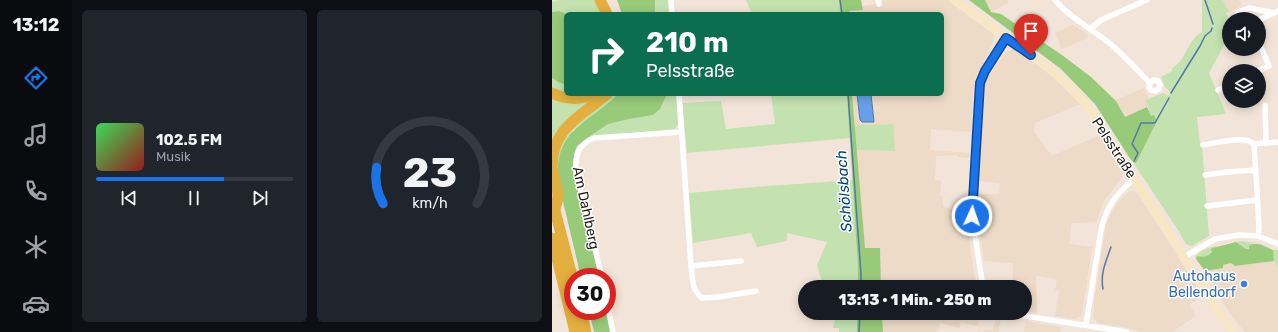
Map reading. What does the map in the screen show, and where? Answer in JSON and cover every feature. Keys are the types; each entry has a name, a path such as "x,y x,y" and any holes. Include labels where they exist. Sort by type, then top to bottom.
{"highway":[{"path":"602,0 607,12"},
{"path":"602,0 612,12"},
{"path":"552,93 562,97 574,99 589,96"},
{"path":"555,209 558,197 552,159 557,140 564,129 571,122 604,96"},
{"path":"552,197 570,268"},
{"path":"552,238 575,332"},
{"path":"583,320 586,332"}],"main road":[{"name":"Pelsstraße","path":"954,0 1043,64 1066,83 1083,101 1102,128 1221,316 1234,332"}],"street":[{"path":"671,0 672,12"},
{"path":"1055,0 1078,22 1109,43 1150,83"},
{"path":"1090,29 1101,20 1147,0"},
{"path":"1238,12 1249,8 1276,12"},
{"path":"1266,17 1276,12"},
{"path":"982,280 972,216 980,83 985,71 1006,38"},
{"path":"1265,56 1269,66 1266,67"},
{"path":"1218,90 1222,88"},
{"path":"679,96 694,289 702,298 720,297 756,291"},
{"path":"1265,108 1266,143"},
{"name":"Am Dahlberg","path":"600,268 576,172 575,163 578,151 586,142 594,138 682,132"},
{"path":"1203,145 1223,141 1246,140 1254,144 1278,142"},
{"path":"1254,144 1259,228 1258,236"},
{"path":"1205,175 1256,170"},
{"path":"1086,325 1103,221 1112,202 1134,179"},
{"path":"1207,206 1257,200"},
{"path":"1184,257 1215,239 1240,235 1258,236 1278,244"},
{"path":"692,266 741,261"},
{"path":"1032,317 1126,332"},
{"path":"611,320 613,332"}],"shaded area":[{"path":"882,0 947,0 993,34 993,43 974,81 971,132 931,129 930,150 969,153 969,158 957,157 957,155 936,156 935,180 941,181 940,196 943,196 943,206 947,208 961,209 967,207 969,238 975,280 881,280 880,248 865,248 856,150 895,151 891,124 854,125 852,96 944,96 944,12 849,12 863,10 862,6 882,3"},
{"path":"985,0 1007,0 1009,3 990,12"},
{"path":"1223,0 1239,0 1242,5 1229,12"},
{"path":"1073,25 1088,35 1087,38 1062,49 1055,33"},
{"path":"1014,49 1052,76 1080,104 1035,123 1034,132 1052,156 1102,134 1123,171 1123,176 1104,201 1096,222 1071,223 1069,244 1092,247 1082,315 1075,319 1055,316 1059,291 1055,290 1057,279 1036,276 1037,313 1032,312 1032,280 1013,280 1013,264 1011,263 984,261 978,214 979,194 999,194 1000,183 979,181 985,85 988,77 1008,51"},
{"path":"1144,88 1149,99 1146,100 1148,105 1147,107 1125,117 1116,100"},
{"path":"1130,191 1138,194 1203,296 1189,305 1196,316 1172,332 1141,332 1133,329 1098,323 1093,317 1106,224 1116,205"},
{"path":"1274,261 1278,267 1278,332 1245,332 1231,315 1215,291 1205,271 1223,268 1222,265 1232,263 1232,265 1235,266"},
{"path":"882,320 979,320 978,326 961,322 959,328 940,323 937,332 883,332"},
{"path":"995,320 1001,320 999,332 983,332 984,330 993,330"},
{"path":"1026,321 1061,327 1060,332 1024,332"}],"green space":[{"path":"559,0 595,0 603,12 552,12 552,2"},
{"path":"617,0 655,0 655,12 621,12"},
{"path":"655,0 668,0 669,12 655,12"},
{"path":"746,0 839,0 840,12 751,12"},
{"path":"839,0 861,0 863,10 840,12"},
{"path":"969,0 985,0 991,12 1001,14 1062,55 1091,77 1116,101 1125,117 1147,107 1151,116 1154,115 1157,121 1136,163 1129,157 1095,104 1061,69"},
{"path":"1202,0 1223,0 1229,12 1222,12 1222,49 1209,73 1222,104 1222,108 1224,108 1226,114 1197,117 1200,145 1202,146 1209,236 1190,246 1184,242 1180,233 1133,162 1136,162 1157,121 1151,117 1146,100 1163,93 1168,96 1170,92 1165,87 1161,77 1172,71 1172,68 1181,60 1193,40 1202,32"},
{"path":"559,11 564,13 564,84 552,78 552,12"},
{"path":"552,78 564,84 564,95 552,91"},
{"path":"597,96 552,148 552,97"},
{"path":"608,96 616,96 608,104 573,130 557,168 558,146 560,139"},
{"path":"616,96 666,96 660,109 653,115 608,124 577,146 574,154 573,167 597,268 579,268 558,181 558,164 561,150 567,139 584,121"},
{"path":"666,96 676,96 678,124 675,129 591,137 586,139 608,124 660,109"},
{"path":"771,96 847,96 850,138 687,153 682,103 721,101 726,129 775,124"},
{"path":"847,96 852,96 865,248 880,248 881,280 858,280"},
{"path":"893,124 895,151 856,150 854,125"},
{"path":"853,180 858,280 821,280 817,265 827,242 787,233 787,241 757,247 751,233 693,243 689,193"},
{"path":"1241,241 1256,243 1253,243 1248,250 1236,242"},
{"path":"1236,242 1246,249 1249,249 1249,246 1252,244 1258,244 1273,250 1274,261 1235,266 1231,263 1223,265 1223,268 1205,271 1196,259 1197,256 1209,255 1212,252 1211,249 1213,248"},
{"path":"1228,244 1217,246 1206,257 1198,256 1196,259 1195,258 1205,249 1214,246"},
{"path":"1273,250 1278,250 1278,267 1274,261"},
{"path":"591,320 608,320 610,332 594,332"},
{"path":"835,320 857,320 857,332 839,332 839,328 833,328"},
{"path":"857,320 882,320 883,332 857,332"}],"water":[{"path":"857,96 871,96 874,122 862,122 860,120"}],"waterway":[{"name":"Schölsbach","path":"840,0 842,12"},
{"path":"1205,0 1213,24"},
{"path":"1171,93 1205,36 1211,31 1212,28"},
{"name":"Schölsbach","path":"848,96 861,280"},
{"path":"1134,161 1138,153 1132,144 1141,123 1155,123 1169,98"},
{"path":"1103,289 1102,278 1105,262 1111,247"},
{"name":"Schölsbach","path":"859,332 860,320"}],"place":[{"name":"Autohaus Bellendorf","path":"1244,284"}],"route":[{"path":"972,216 981,79 1006,38 1031,55"}]}
